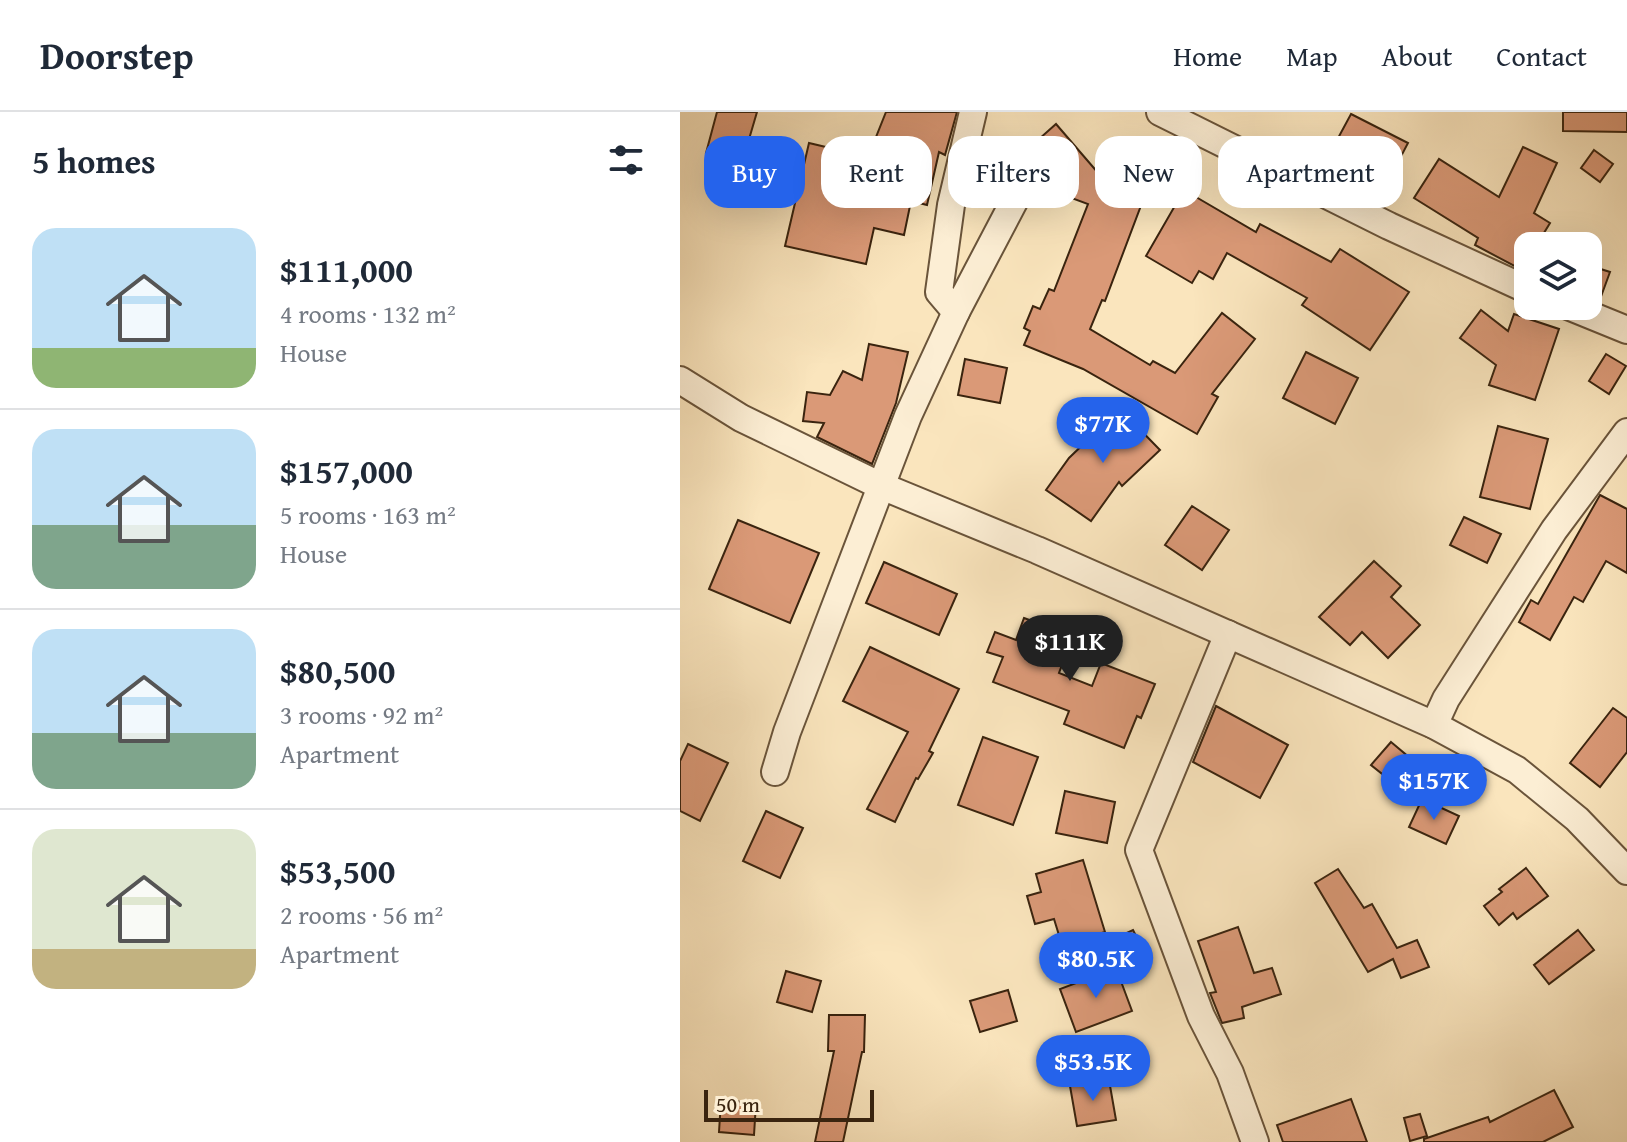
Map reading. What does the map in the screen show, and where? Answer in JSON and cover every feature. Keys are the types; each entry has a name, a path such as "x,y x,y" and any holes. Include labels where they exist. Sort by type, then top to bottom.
{"street":[{"path":"956,312 939,292 951,205 973,112"},
{"path":"1160,112 1389,226 1514,284"},
{"path":"775,772 879,485 956,312 1011,208"},
{"path":"1602,320 1627,330"},
{"path":"680,380 741,418 879,485 1037,550 1434,725 1517,770 1577,819 1627,871"},
{"path":"1434,725 1446,699 1554,530 1627,432"},
{"path":"1228,634 1139,850 1201,1016 1230,1073 1255,1142"}],"building":[{"path":"717,112 757,112 750,136 711,136"},
{"path":"886,112 957,112 945,155 939,152 932,183 932,136 876,136"},
{"path":"1563,112 1627,112 1627,132 1563,131"},
{"path":"1351,114 1394,136 1339,136"},
{"path":"1056,124 1066,136 1042,136"},
{"path":"809,143 821,146 821,208 910,208 904,235 874,228 866,264 785,246 794,208 805,208 805,160"},
{"path":"1523,147 1557,163 1534,213 1550,223 1545,232 1514,232 1514,266 1475,245 1478,238 1414,198 1439,159 1499,197"},
{"path":"1594,150 1613,164 1600,182 1581,168"},
{"path":"1079,151 1095,169 1095,208 1140,208 1105,301 1102,300 1090,329 1150,365 1153,361 1175,373 1222,313 1255,339 1212,394 1218,397 1197,434 1083,369 1024,345 1030,331 1024,328 1033,306 1040,309 1049,289 1054,291 1088,204 1079,201"},
{"path":"1202,200 1256,232 1260,224 1331,262 1340,249 1409,292 1370,350 1302,305 1307,298 1227,253 1213,279 1199,271 1192,283 1146,256 1174,208 1202,208"},
{"path":"1602,269 1610,272 1602,294"},
{"path":"1481,310 1508,331 1514,314 1514,320 1532,320 1559,329 1535,400 1489,385 1496,365 1460,338"},
{"path":"869,344 908,352 896,403 872,464 817,437 824,423 803,421 807,392 830,395 843,371 862,380"},
{"path":"1306,352 1358,378 1335,424 1283,398"},
{"path":"1606,354 1626,366 1609,394 1589,381"},
{"path":"965,359 1007,368 1000,403 958,395"},
{"path":"1120,409 1160,450 1122,486 1119,482 1091,521 1046,490 1069,458"},
{"path":"1498,426 1548,439 1530,509 1480,497"},
{"path":"1600,495 1627,509 1627,573 1606,561 1583,602 1574,597 1550,640 1519,622 1531,600 1538,604"},
{"path":"1192,506 1229,530 1202,570 1165,545"},
{"path":"1464,517 1501,534 1487,563 1450,545"},
{"path":"738,520 819,553 790,623 709,589"},
{"path":"1374,561 1401,586 1391,597 1420,625 1388,658 1362,632 1350,645 1319,617"},
{"path":"884,562 957,594 939,635 866,603"},
{"path":"1024,618 1073,636 1059,673 1092,686 1101,663 1155,684 1124,748 1064,724 1069,711 993,682 1003,657 987,652 995,632 1016,640"},
{"path":"870,647 959,689 929,751 933,753 916,778 895,822 867,809 908,732 843,701"},
{"path":"1216,706 1288,745 1260,798 1193,762"},
{"path":"1613,708 1627,718 1627,752 1600,787 1570,763"},
{"path":"983,737 1038,757 1013,825 958,805"},
{"path":"1391,742 1410,758 1391,781 1371,765"},
{"path":"688,744 728,763 700,821 680,811 680,761"},
{"path":"1065,791 1115,802 1107,843 1056,833"},
{"path":"1422,799 1459,816 1446,844 1409,827"},
{"path":"766,811 803,828 780,878 743,861"},
{"path":"1083,860 1105,932 1062,945 1054,919 1035,924 1027,896 1041,892 1036,874"},
{"path":"1526,868 1548,896 1517,919 1513,913 1499,925 1484,906 1502,892 1499,889"},
{"path":"1338,869 1364,908 1372,904 1397,948 1417,940 1429,967 1401,978 1393,959 1368,972 1315,883"},
{"path":"1238,927 1254,973 1272,968 1281,994 1242,1007 1244,1018 1222,1023 1210,993 1216,992 1198,941"},
{"path":"1133,930 1147,958 1121,971 1107,942"},
{"path":"1578,930 1594,950 1549,984 1534,965"},
{"path":"1116,968 1132,1011 1076,1032 1060,989"},
{"path":"786,971 821,981 812,1012 777,1002"},
{"path":"1008,990 1017,1021 980,1032 970,1001"},
{"path":"829,1015 865,1015 864,1052 843,1142 815,1142 834,1051 828,1051"},
{"path":"1109,1080 1116,1120 1077,1126 1070,1086"},
{"path":"1554,1090 1573,1127 1543,1142 1424,1142 1424,1139 1488,1117 1490,1122"},
{"path":"1351,1099 1367,1142 1283,1142 1277,1125"},
{"path":"721,1100 756,1103 754,1135 719,1132"},
{"path":"1420,1114 1427,1136 1410,1141 1404,1118"}]}
